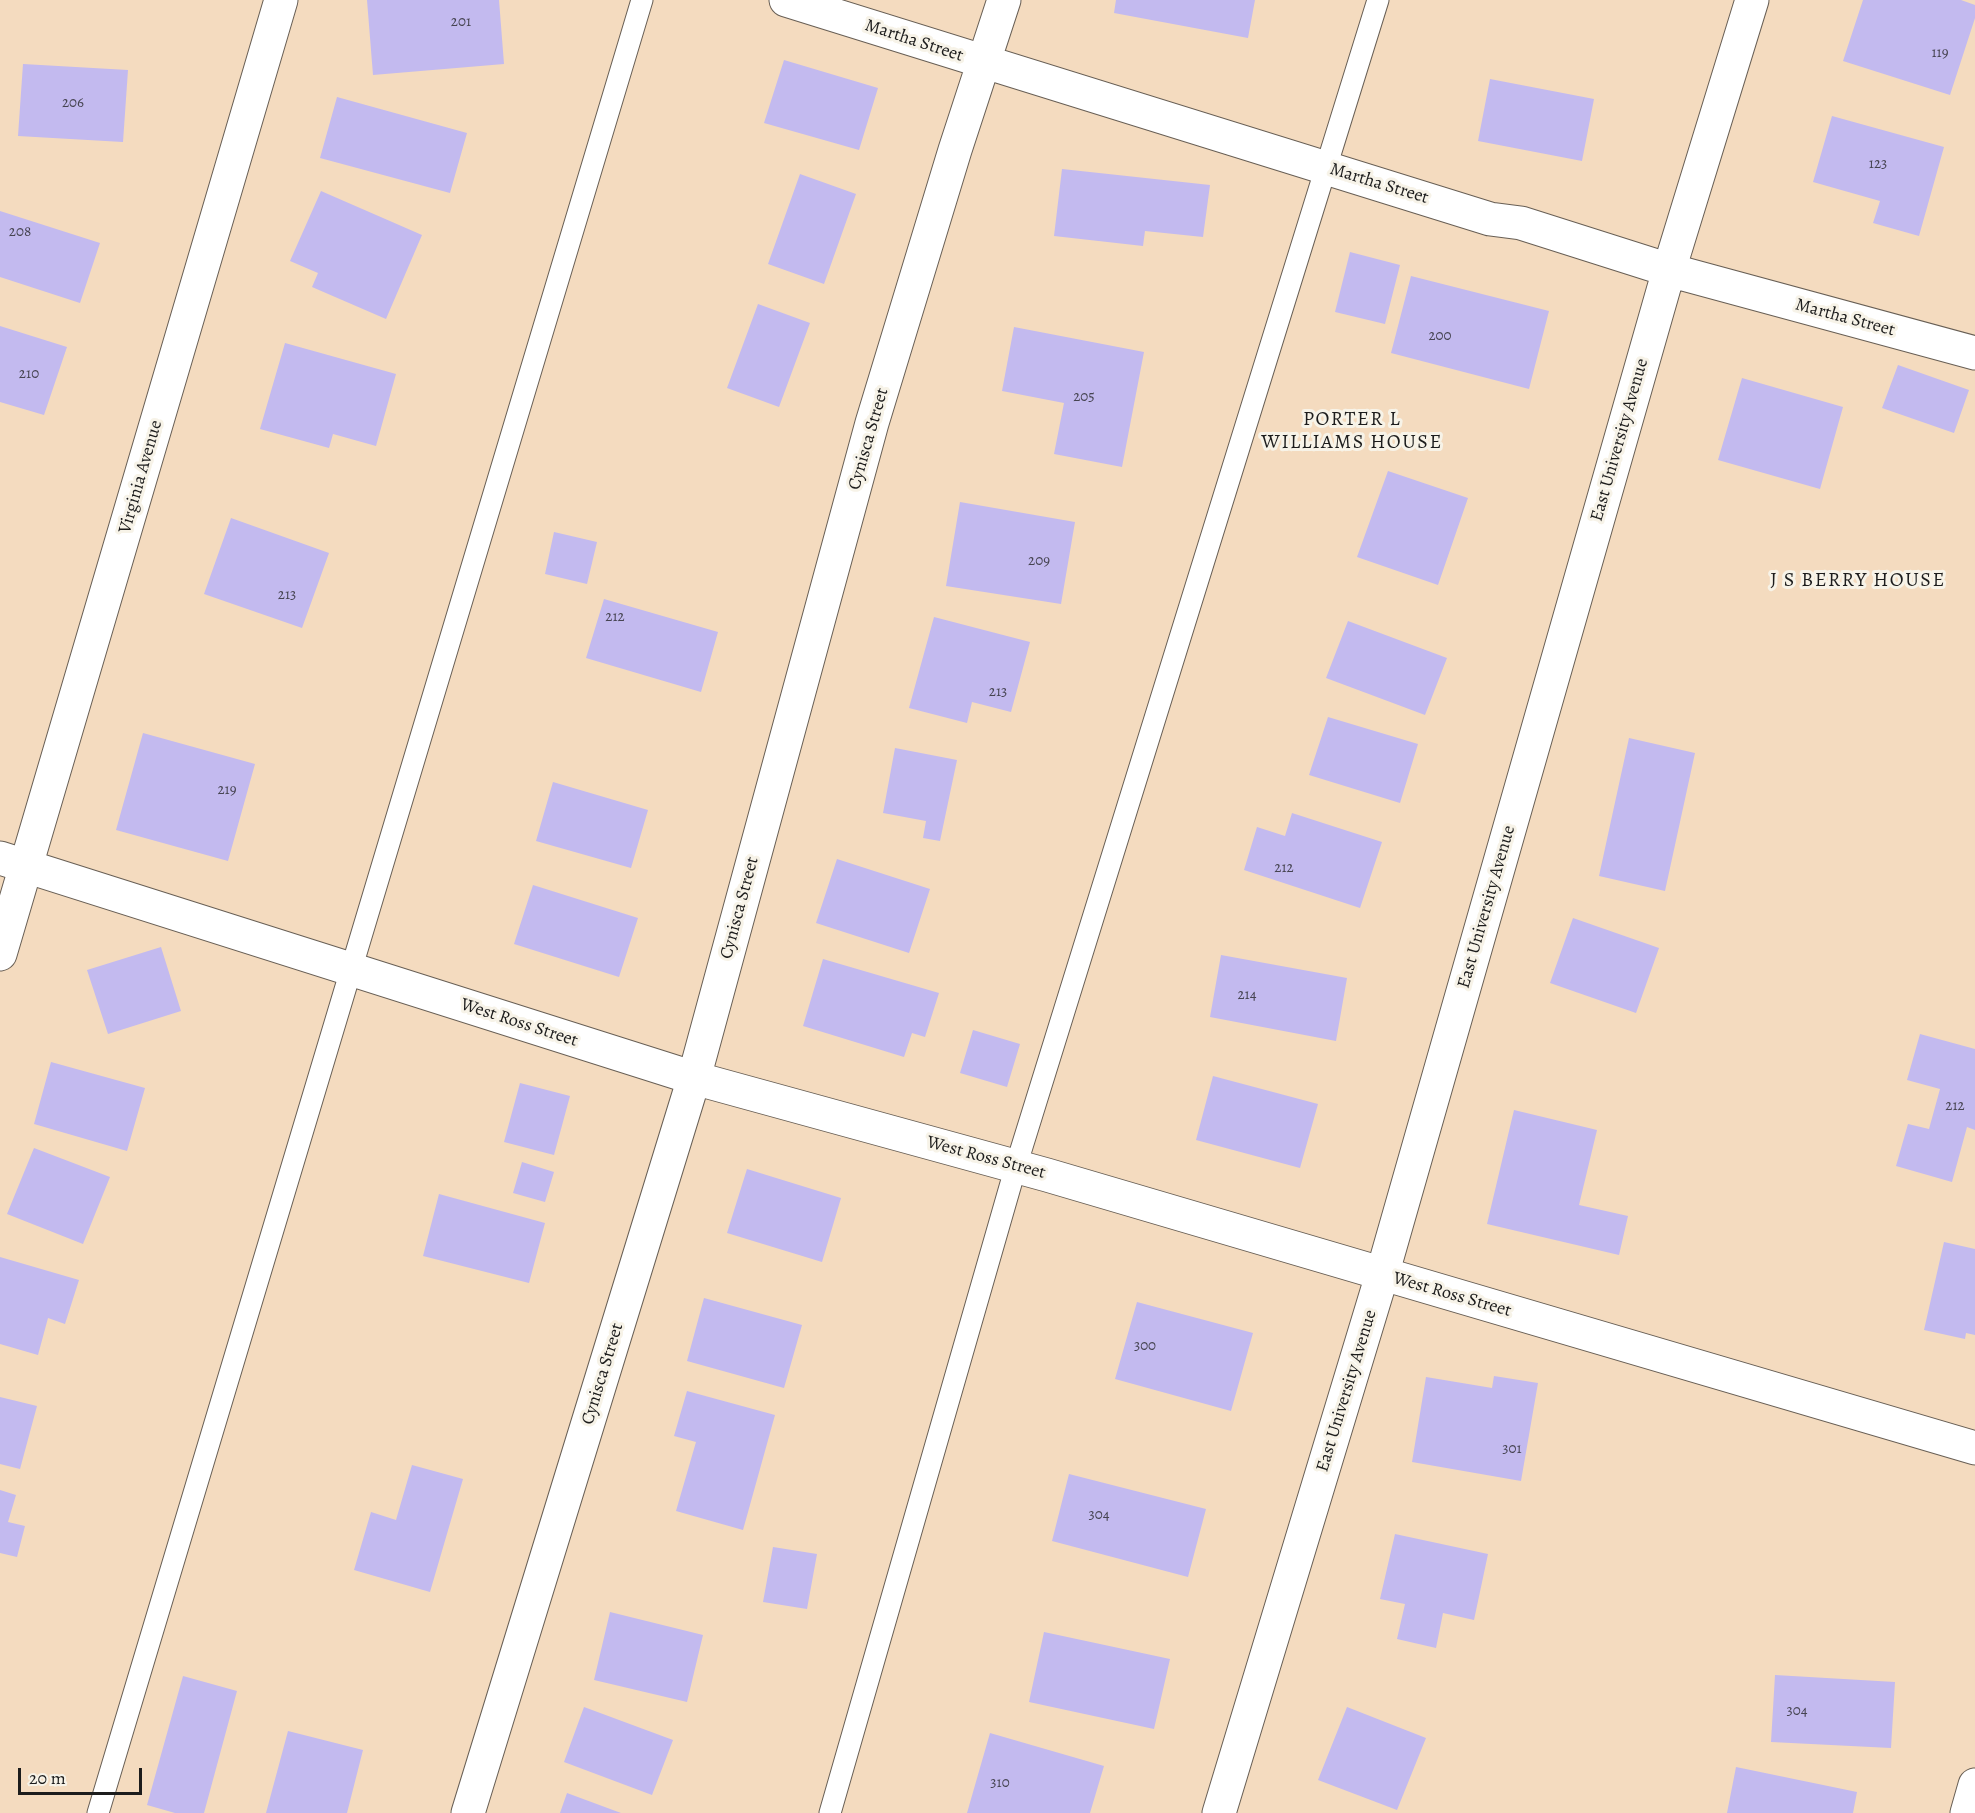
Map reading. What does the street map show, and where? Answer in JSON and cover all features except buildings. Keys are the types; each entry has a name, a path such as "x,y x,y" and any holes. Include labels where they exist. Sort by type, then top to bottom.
{"street":[{"name":"Virginia Avenue","path":"0,954 14,862 282,0"},
{"name":"Martha Street","path":"786,0 1490,219 1521,223 1669,270 1975,353"},
{"name":"Cynisca Street","path":"468,1813 694,1078 872,423 955,150 1004,0"},
{"name":"East University Avenue","path":"1219,1813 1382,1275 1669,270 1752,0"},
{"name":"West Ross Street","path":"14,862 694,1078 1017,1166 1975,1448"},
{"path":"1966,1813 1975,1785"}],"lane":[{"path":"98,1813 642,0"},
{"path":"830,1813 1017,1166 1378,0"}],"district":[{"name":"PORTER L WILLIAMS HOUSE","path":"1352,432"},
{"name":"J S BERRY HOUSE","path":"1858,581"}]}
